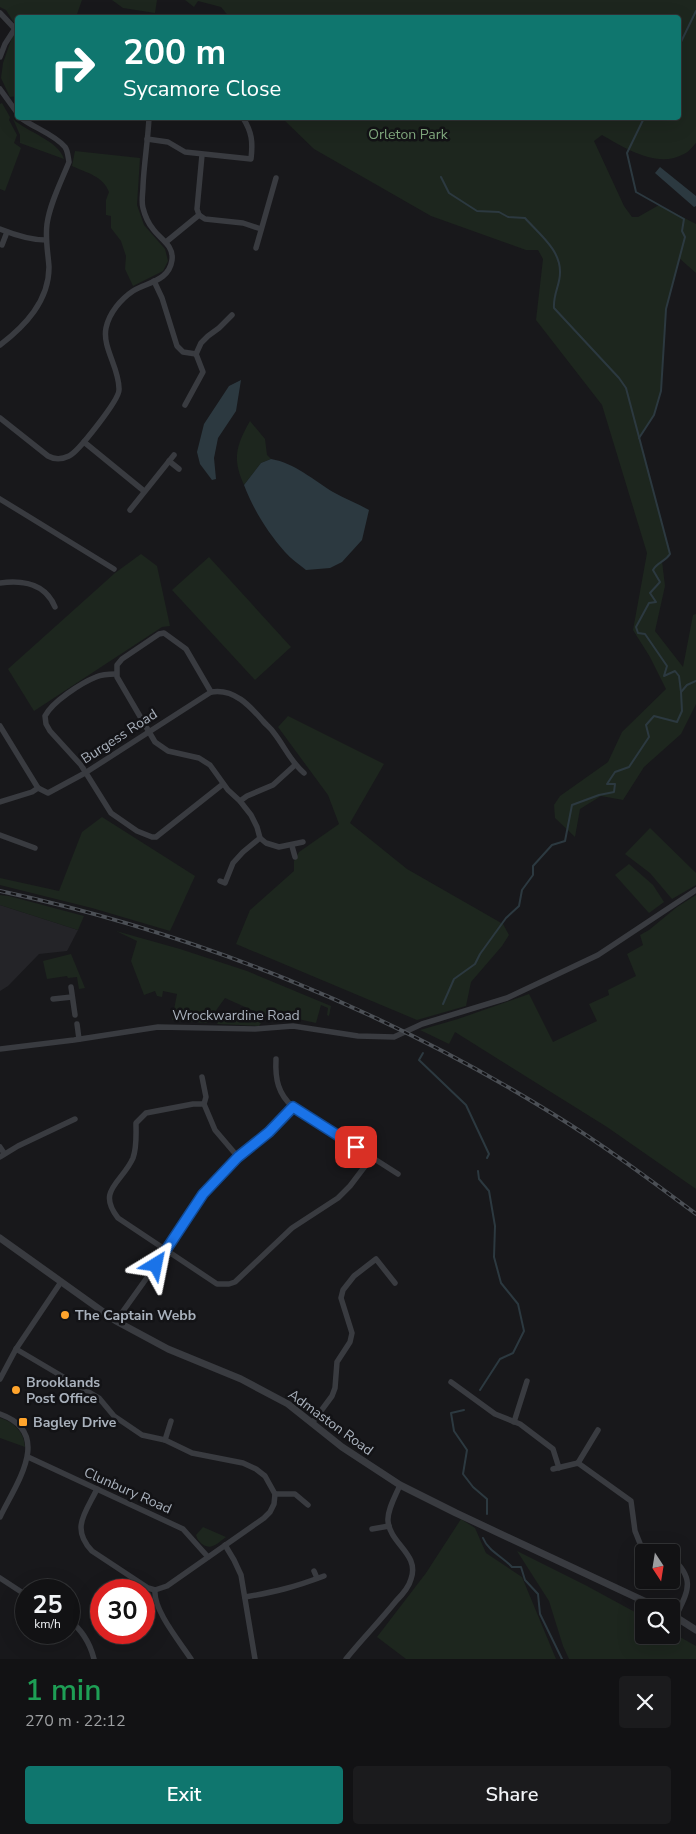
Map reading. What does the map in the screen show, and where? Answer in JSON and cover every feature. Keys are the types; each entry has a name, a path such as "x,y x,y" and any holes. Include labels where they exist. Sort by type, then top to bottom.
{"street":[{"path":"0,13 15,30"},
{"path":"0,57 5,44 15,32"},
{"path":"0,89 15,110"},
{"path":"0,346 31,318 45,292 49,268 46,240 48,218 69,162 68,152 64,146 24,120"},
{"path":"0,418 48,456 55,459 63,459 72,455 84,442 119,396 119,382 106,337 107,326 120,302 132,292 166,275 172,257 171,250 146,218 142,206 149,120"},
{"path":"147,139 168,142 185,152 251,159 252,141 250,128 244,120"},
{"path":"202,155 197,209 199,215 205,219 243,224 261,229"},
{"path":"256,248 276,178"},
{"path":"166,242 199,215"},
{"path":"0,229 36,240 46,240"},
{"path":"2,245 7,232"},
{"path":"154,282 162,298 177,346 183,352 196,354"},
{"path":"185,405 203,372 196,354 201,343 232,315"},
{"path":"84,442 144,491"},
{"path":"130,510 174,454"},
{"path":"170,461 179,469"},
{"path":"0,500 114,569"},
{"path":"0,583 25,582 38,587 51,596 55,607"},
{"path":"304,773 295,765 274,732 255,710 242,700 227,693 211,692 186,649 164,633 159,634 122,659 117,665 116,674 148,733 155,742 168,751 199,758 210,764 223,784 240,801 254,821 260,838 266,843 279,847 292,846 304,842"},
{"path":"116,674 106,674 90,680 53,704 45,716 46,724 50,730 81,764 111,812 137,831 152,838 160,835 223,784"},
{"name":"Burgess Road","path":"38,788 48,793 85,773 211,692"},
{"path":"0,726 38,788 32,792 0,802"},
{"path":"240,801 273,785 295,765"},
{"path":"0,835 35,848"},
{"path":"220,881 225,883 233,862 260,838"},
{"path":"292,846 295,857"},
{"name":"Wrockwardine Road","path":"0,1048 158,1027 255,1029 293,1026 358,1036 394,1037 422,1024 507,998 598,955 696,890"},
{"path":"71,987 75,1015"},
{"path":"53,999 72,997"},
{"path":"76,1024 79,1039"},
{"path":"276,1060 275,1072 280,1093 293,1107 398,1174"},
{"path":"202,1077 206,1097 204,1104 215,1130 238,1157"},
{"path":"204,1104 193,1104 146,1113 140,1117 136,1123 134,1155 110,1192 108,1200 118,1218 217,1284 235,1282 292,1228 338,1198 350,1186 372,1157"},
{"path":"116,1321 203,1194 238,1157 269,1132 293,1107"},
{"path":"0,1147 2,1155 75,1119"},
{"name":"Admaston Road","path":"0,1238 116,1321 168,1349 241,1379 288,1404 342,1447 400,1485 640,1599"},
{"path":"312,1423 332,1396 335,1388 336,1362 350,1342 352,1333 342,1298 343,1290 354,1276 376,1259 396,1283"},
{"path":"0,1379 16,1349 61,1282"},
{"path":"16,1349 99,1398 114,1416 126,1426 142,1435 165,1440 192,1453 243,1463 265,1476 275,1494 274,1504 270,1512 167,1586 155,1590"},
{"path":"514,1422 526,1381"},
{"path":"450,1382 496,1414 514,1422 553,1449 556,1469 578,1463 598,1430"},
{"path":"0,1414 19,1423 29,1444 28,1458 0,1517"},
{"path":"165,1440 170,1421"},
{"name":"Clunbury Road","path":"28,1458 183,1529 208,1557"},
{"path":"578,1463 631,1501 635,1531 640,1544"},
{"path":"346,1659 377,1626 404,1592 412,1577 412,1562 409,1555 394,1536 389,1526 388,1515 400,1485"},
{"path":"97,1489 82,1518 80,1527 85,1543 92,1551 134,1579"},
{"path":"275,1494 295,1494 308,1505"},
{"path":"372,1529 389,1526"},
{"path":"225,1545 241,1575 255,1659"},
{"path":"680,1566 685,1571 688,1590 680,1604"},
{"path":"314,1571 317,1578"},
{"path":"245,1597 300,1586 324,1576"},
{"path":"0,1578 15,1587"},
{"path":"155,1594 161,1614 191,1659"},
{"path":"680,1619 696,1630"},
{"path":"80,1631 86,1638 94,1659"}],"shaded area":[{"path":"660,167 696,196 696,206 694,207 655,173"},
{"path":"241,380 236,411 218,438 214,458 216,479 212,480 200,464 197,452 204,424 229,386"},
{"path":"271,459 288,464 304,472 333,492 369,510 362,540 342,562 330,568 306,570 287,555 267,529 256,512 244,485 261,463"},
{"path":"0,905 78,930 67,951 39,954 8,986 0,991"}],"green space":[{"path":"0,0 82,0 77,15 15,15 15,24 6,10 0,7"},
{"path":"112,0 157,0 155,13 123,8"},
{"name":"Orleton Park","path":"185,0 696,0 696,143 684,154 674,158 663,159 652,158 631,151 602,135 594,141 624,206 632,217 638,217 659,205 696,224 696,273 679,258 666,309 661,391 654,415 639,438 670,554 667,559 662,561 665,586 655,631 683,667 693,615 696,614 696,704 681,734 644,767 623,800 601,796 580,809 575,837 555,818 554,805 560,796 608,762 622,732 666,689 650,657 633,630 647,553 602,405 536,320 543,259 538,250 526,250 431,216 314,149 284,120 681,120 681,15 228,15 221,7 198,1 194,7"},
{"path":"15,29 15,96 10,97 1,78 3,63"},
{"path":"2,103 17,135 14,143 21,148 5,191 0,189 0,104"},
{"path":"13,119 56,147 64,159 20,143 20,135"},
{"path":"75,151 140,158 137,205 144,225 165,249 168,261 163,271 133,286 125,269 126,256 121,241 111,228 111,216 106,215 106,200 109,192 99,179 72,166"},
{"path":"250,421 265,439 267,455 271,459 261,463 244,485 238,467 237,452 241,438"},
{"path":"141,554 157,566 170,626 162,627 34,711 8,669 115,573"},
{"path":"209,557 291,647 255,680 172,590"},
{"path":"288,716 384,764 350,823 407,869 503,924 509,935 471,982 466,1006 417,1020 236,944 250,910 294,871 294,861 299,852 339,824 328,795 278,727"},
{"path":"102,817 195,876 170,931 92,908 0,885 0,878 59,891 82,832"},
{"path":"650,828 696,873 696,885 672,899 650,873 625,854"},
{"path":"629,864 653,885 664,902 649,913 615,875"},
{"path":"0,895 84,916 78,930 0,905"},
{"path":"696,895 696,1189 607,1127 455,1032 449,1044 420,1030 529,994 553,1042 597,1021 589,1004 609,995 608,990 636,976 627,954 643,945 640,935"},
{"path":"116,931 247,971 331,1006 329,1016 327,1015 328,1008 321,1005 316,1023 276,1014 267,1017 225,998 207,1023 172,1020 177,994 163,991 162,997 157,996 155,991 144,995 131,961 137,941"},
{"path":"71,954 85,988 79,989 77,977 68,978 67,976 47,979 43,961"},
{"path":"233,1010 261,1023 259,1026 217,1024 220,1019"},
{"path":"0,1418 10,1422 17,1428 23,1437 25,1447 0,1438"},
{"path":"461,1519 475,1528 486,1553 522,1577 556,1659 406,1659 377,1637 426,1573"},
{"path":"203,1527 226,1537 214,1545 205,1546 196,1535"},
{"path":"517,1551 635,1612 635,1644 680,1644 680,1637 696,1646 696,1659 569,1659 549,1601"}],"waterway":[{"path":"681,42 696,11"},
{"path":"639,438 654,415 661,391 666,309 685,237 682,231 684,219 636,192 627,153 643,120"},
{"path":"441,177 449,193 477,211 499,212 508,217 525,218 542,236 553,250 559,265 560,277 554,308 626,388 670,554 653,570 660,582 650,593 656,602 649,603 636,627 638,633 645,634 667,666 664,676 675,671 679,676 681,692"},
{"path":"443,1004 454,979 475,964 506,918 519,906 522,890 533,875 533,866 552,845 565,841 572,805 599,795 614,792 615,784 607,784 615,772 629,767 649,737 646,725 654,716 677,722 682,711 681,692 687,685 696,681"},
{"path":"423,1053 419,1060 466,1105 489,1154 487,1158"},
{"path":"478,1171 479,1179 489,1191 495,1226 494,1257 501,1283 518,1304 524,1331 513,1353 500,1359 480,1390"},
{"path":"464,1410 451,1413 454,1431 467,1450 463,1474 473,1487 487,1499 487,1514"},
{"path":"483,1538 485,1543 512,1567 521,1567 525,1580 538,1594 540,1614 562,1659"}],"railway":[{"path":"0,891 73,908 216,952 355,1008 488,1076 553,1114 643,1175 696,1214"}],"place":[{"name":"The Captain Webb","path":"65,1315"},
{"name":"Brooklands Post Office","path":"16,1390"},
{"name":"Bagley Drive","path":"23,1422"}],"route":[{"path":"156,1265 203,1194 238,1157 269,1132 293,1107 356,1147"}]}
